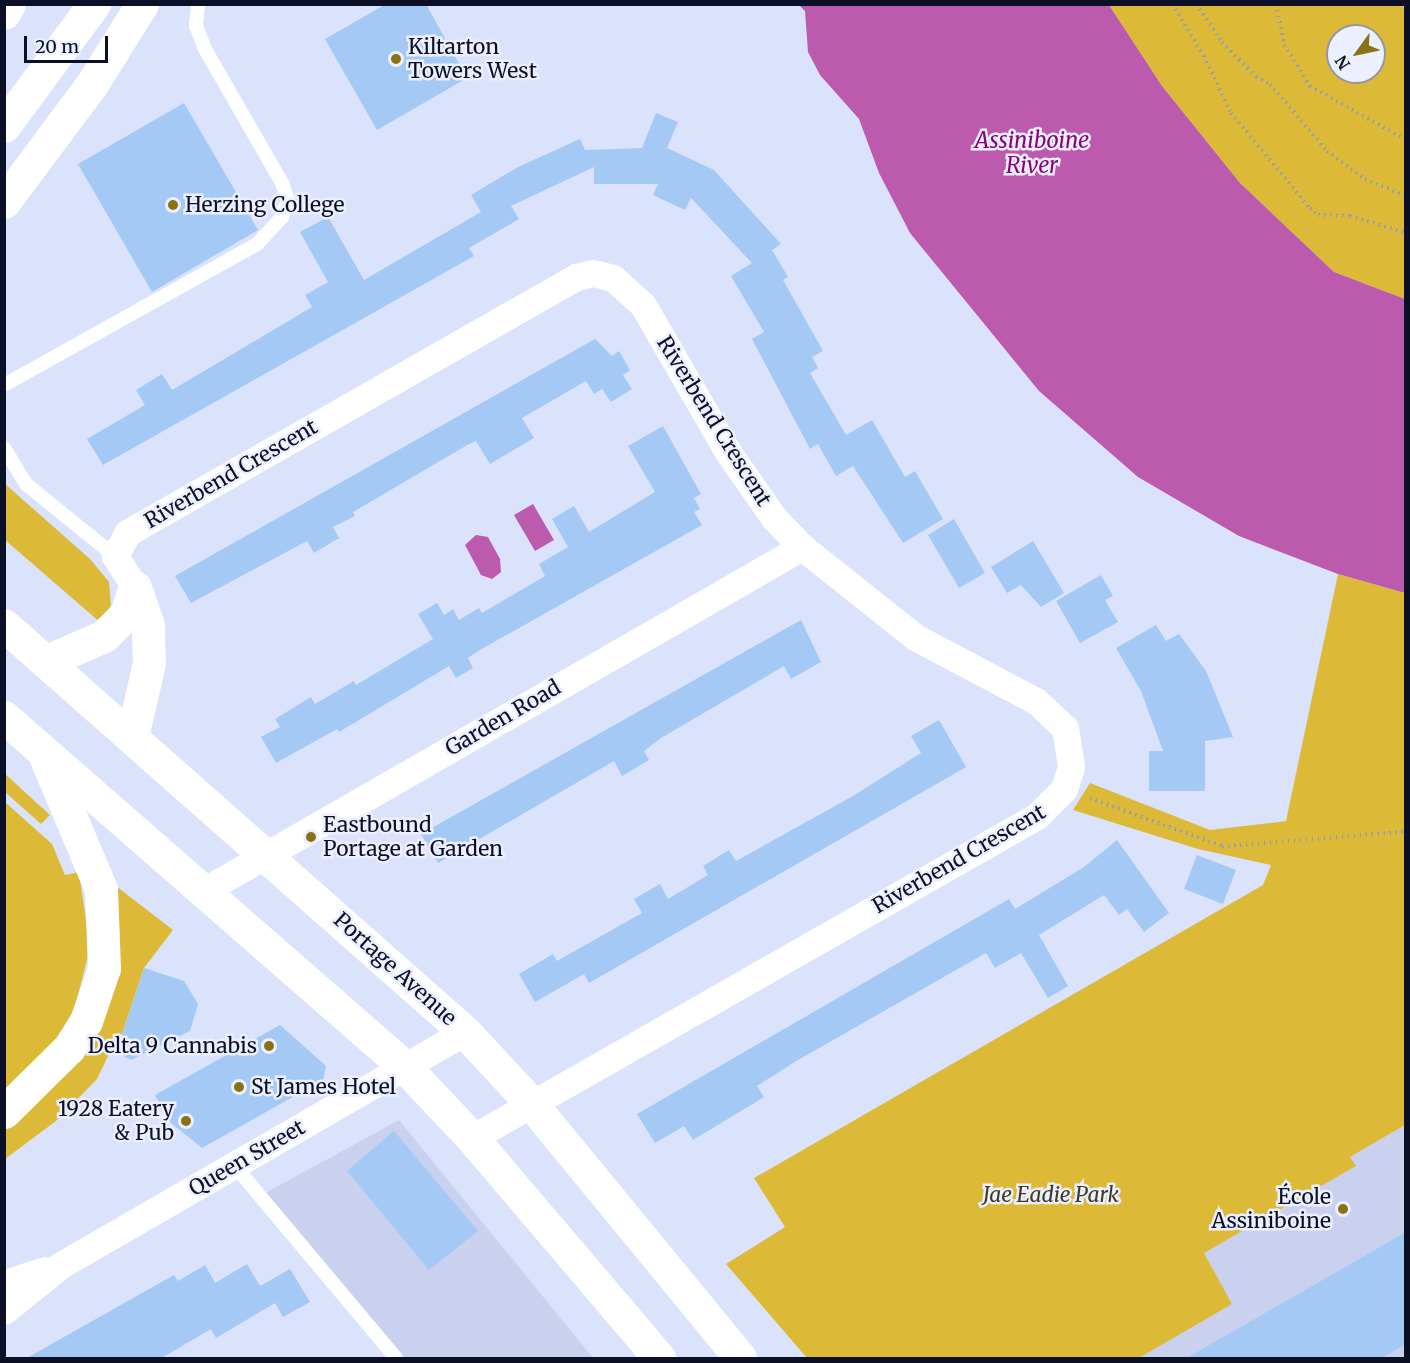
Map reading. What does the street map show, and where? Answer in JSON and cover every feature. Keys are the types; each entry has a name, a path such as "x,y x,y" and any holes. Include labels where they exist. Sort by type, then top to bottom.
{"main road":[{"path":"4,13 9,4"},
{"path":"4,126 94,4"},
{"path":"4,202 92,84 142,4"},
{"path":"47,661 104,636 126,614 135,587"},
{"path":"132,737 149,663 148,626 135,587"},
{"name":"Portage Avenue","path":"4,625 465,1032 530,1102 741,1359"},
{"path":"4,717 205,890 405,1067 472,1138 658,1359"},
{"path":"4,1112 69,1048 86,1021 104,968 101,889 41,749"}],"street":[{"name":"Riverbend Crescent","path":"115,556 127,533 576,277 593,273 613,278 643,305 726,449 774,518 802,547 915,637 1053,714 1065,728 1071,749 1064,789 1037,816 530,1102 472,1138"},
{"name":"Garden Road","path":"205,890 802,547"},
{"path":"115,556 135,587"},
{"name":"Queen Street","path":"4,1311 61,1265 465,1032"},
{"name":"Queen Street","path":"4,1283 61,1265"}],"lane":[{"path":"4,385 257,244 282,217 288,200 282,183 205,49 196,26 198,4"},
{"path":"4,448 26,484 115,556"},
{"path":"234,1166 396,1359"}],"path":[{"path":"1172,4 1204,56 1231,113 1310,208 1318,215 1350,216 1406,232"},
{"path":"1196,4 1222,42 1256,77 1270,84 1327,150 1365,179 1406,196"},
{"path":"1276,4 1284,45 1310,86 1406,140"},
{"path":"1064,789 1222,846 1406,832"}],"shaded area":[{"path":"399,1120 593,1358 398,1358 260,1196"},
{"name":"École Assiniboine","path":"1405,1125 1405,1358 1139,1358 1231,1304 1204,1253 1355,1166 1350,1157"}],"green space":[{"path":"1400,4 1405,8 1405,299 1334,272 1240,183 1162,86 1109,5"},
{"path":"4,483 90,559 109,582 111,605 101,623 5,540"},
{"name":"Jae Eadie Park","path":"1338,574 1405,593 1405,1125 1350,1157 1356,1166 1204,1253 1232,1304 1139,1358 807,1358 726,1264 785,1227 754,1178 1263,885 1271,865 1198,849 1073,810 1090,783 1210,830 1286,821"},
{"path":"4,773 50,815 41,824 5,792"},
{"path":"5,802 52,844 65,875 79,872 90,948 74,1011 53,1046 5,1093"},
{"path":"112,883 173,930 144,968 116,1052 110,1052 97,1079 56,1121 5,1159 5,1128 70,1069"}],"water":[{"name":"Assiniboine River","path":"799,5 1109,5 1162,86 1240,183 1334,272 1405,299 1405,593 1338,574 1239,536 1138,477 1039,391 910,233 879,173 859,119 820,75 808,52 805,11"},
{"path":"533,504 554,540 535,551 514,515"},
{"path":"476,535 488,537 500,559 501,572 492,579 481,575 465,545"}],"building":[{"name":"Kiltarton Towers West","path":"386,4 426,4 467,78 377,130 325,39"},
{"name":"Herzing College","path":"184,103 258,230 152,292 78,164"},
{"path":"656,113 678,122 667,148 714,170 781,244 772,250 788,277 783,280 823,351 812,357 818,368 810,373 846,435 872,420 905,477 915,471 943,519 903,543 853,466 836,476 818,444 810,449 752,339 764,332 731,276 752,263 691,198 685,210 653,195 658,184 594,184 594,167 511,206 519,219 469,248 474,256 103,465 87,439 145,405 136,390 162,374 172,390 312,307 305,295 328,282 300,232 328,217 364,280 481,212 471,195 518,167 580,139 585,150 642,148"},
{"path":"595,339 612,356 619,351 630,370 623,375 632,389 611,402 602,389 594,394 586,381 522,418 534,438 490,464 476,441 469,444 353,512 355,516 333,527 339,538 314,553 307,541 191,603 175,576"},
{"path":"663,426 701,494 694,498 700,509 694,512 702,525 478,651 468,658 473,668 456,678 449,666 339,732 337,729 276,763 261,737 280,727 275,719 311,697 315,704 354,681 356,685 433,639 418,614 437,603 444,615 453,609 459,620 479,608 482,613 545,576 539,564 568,547 552,519 574,506 589,532 655,492 628,446"},
{"path":"954,519 985,573 959,588 928,535"},
{"path":"1033,541 1064,593 1041,607 1021,585 1007,593 991,567"},
{"path":"1101,575 1113,596 1105,600 1118,622 1080,643 1056,601"},
{"path":"801,620 821,662 791,679 784,666 661,738 644,751 649,760 622,776 614,761 438,863 421,834"},
{"path":"1156,625 1166,641 1179,634 1206,671 1233,737 1205,741 1205,791 1149,791 1149,751 1163,751 1141,691 1116,648"},
{"path":"939,720 966,767 589,983 584,974 535,1002 519,974 553,954 557,961 642,913 634,899 660,884 668,899 708,875 703,866 729,850 736,861 853,796 921,753 911,736"},
{"path":"1117,840 1169,913 1144,932 1127,909 1119,915 1104,895 1039,935 1068,986 1048,998 1021,953 995,968 986,953 798,1060 757,1086 764,1097 693,1140 684,1126 655,1143 637,1114 1009,899 1015,909 1084,867"},
{"path":"1197,855 1236,870 1223,904 1184,889"},
{"path":"144,968 184,981 198,1004 190,1031 131,1060 116,1052"},
{"name":"St James Hotel","path":"280,1025 326,1066 323,1080 202,1148 171,1123 155,1095"},
{"path":"394,1131 478,1231 429,1270 347,1171"},
{"path":"1406,1232 1406,1344 1381,1359 1185,1359"},
{"path":"247,1264 260,1286 290,1269 310,1302 283,1317 275,1303 216,1338 211,1329 160,1359 25,1359 174,1275 178,1281 205,1265 215,1283"}],"place":[{"name":"Kiltarton Towers West","path":"396,59"},
{"name":"Herzing College","path":"173,205"},
{"name":"Eastbound Portage at Garden","path":"311,837"},
{"name":"Delta 9 Cannabis","path":"269,1046"},
{"name":"St James Hotel","path":"239,1087"},
{"name":"1928 Eatery & Pub","path":"186,1121"},
{"name":"École Assiniboine","path":"1343,1209"}]}
